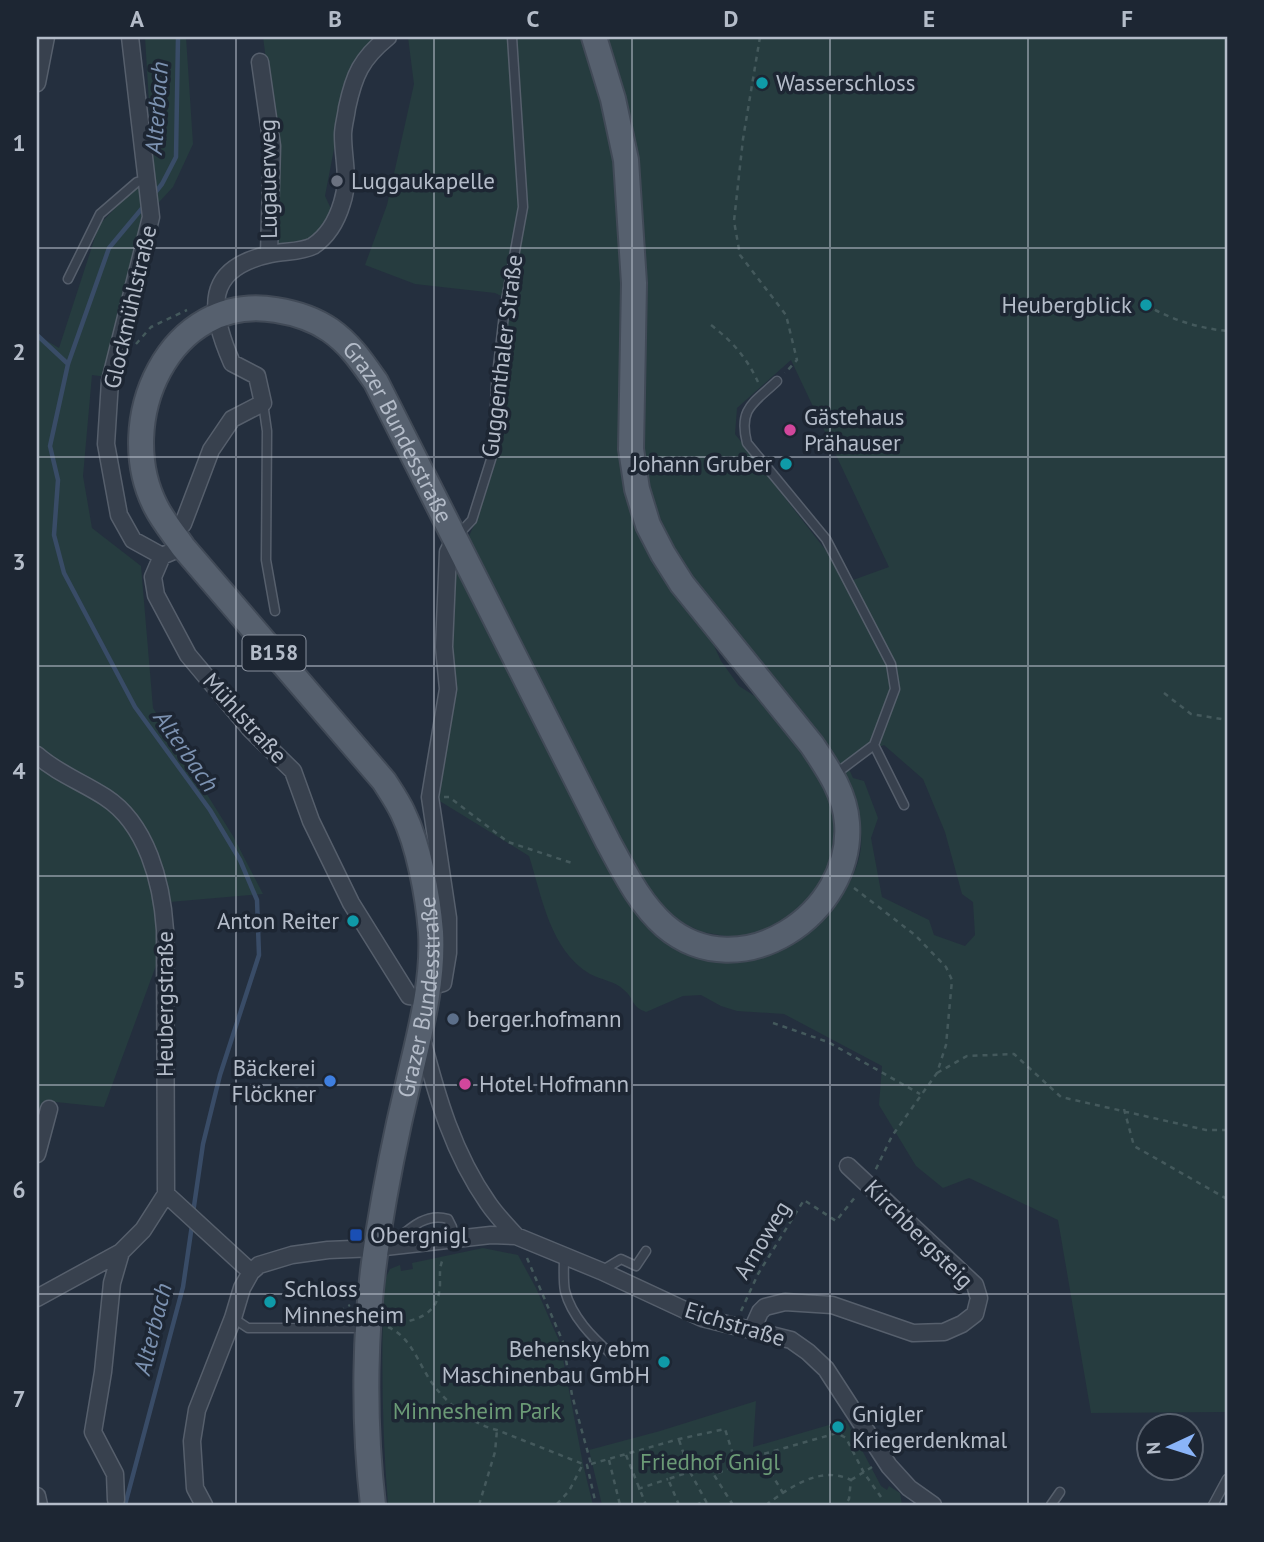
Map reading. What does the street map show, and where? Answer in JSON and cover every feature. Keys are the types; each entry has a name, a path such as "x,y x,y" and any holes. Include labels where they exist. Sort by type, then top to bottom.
{"main road":[{"name":"Grazer Bundesstraße","path":"382,1247 389,1165 427,993 431,933 422,870 404,815 384,781 173,545 147,482 141,427 147,394 160,366 180,341 216,311 267,309 297,314 329,329 354,350 376,382 623,869 639,897 666,926 690,940 713,948 739,948 773,940 801,924 823,902 839,877 847,848 847,822 843,799 831,774 812,745 682,584 648,525 636,489 631,449 634,283 626,160 613,99 594,37"},
{"name":"B158","path":"373,1505 367,1381 370,1304 382,1247"}],"street":[{"path":"37,83 46,37"},
{"name":"Glockmühlstraße","path":"130,37 151,217 110,381 106,444 119,515 133,540 173,545"},
{"path":"262,403 257,376 232,363 220,335 216,311 219,288 225,276 235,266 270,254 311,247 331,229 342,203 348,174 343,133 352,86 358,68 371,51 388,37"},
{"name":"Lugauerweg","path":"260,62 272,146 270,254"},
{"name":"Mühlstraße","path":"262,403 232,419 211,450 183,524 153,577 156,595 188,655 250,729 293,771 311,821 351,903 410,996 427,993"},
{"name":"Guggenthaler Straße","path":"427,993 443,983 449,953 448,918 430,797 448,689 444,647 447,565 448,552 455,538"},
{"name":"Heubergstraße","path":"37,755 50,767 106,798 118,809 142,840 158,882 164,906 166,944 166,1194"},
{"name":"Eichstraße","path":"420,1032 436,1096 450,1133 488,1204 516,1236 601,1271 702,1318 791,1340 818,1361 833,1380 884,1459 909,1488 933,1505"},
{"path":"37,1154 49,1109"},
{"name":"Kirchbergsteig","path":"752,1330 765,1307 785,1302 832,1305 914,1333 944,1332 962,1324 975,1314 979,1298 975,1285 848,1166"},
{"path":"37,1297 121,1252 143,1230 166,1194 251,1272"},
{"name":"Eichstraße","path":"382,1247 453,1238 516,1236"},
{"path":"204,1505 195,1488 192,1441 197,1410 242,1289 251,1272 259,1265 292,1255 382,1247"},
{"path":"116,1500 115,1474 93,1432 106,1349 112,1283 121,1252"},
{"path":"37,1496 39,1505"}],"lane":[{"name":"Guggenthaler Straße","path":"455,538 472,520 493,453 497,371 505,306 523,207 512,37"},
{"path":"68,279 100,214 137,182 148,179"},
{"path":"777,381 746,410 743,426 747,443 826,539 891,664 895,689 874,745 831,774"},
{"path":"262,403 267,431 266,560 275,611"},
{"path":"874,745 904,805"},
{"path":"382,1247 414,1225 439,1216 448,1219 453,1238"},
{"path":"601,1271 621,1259 636,1266 646,1251"},
{"path":"564,1257 565,1290 575,1314 591,1336 611,1354"},
{"path":"233,1318 248,1328 355,1328"},
{"path":"1213,1505 1227,1479"},
{"path":"1051,1505 1060,1492"}],"path":[{"path":"760,37 743,139 734,221 740,255 786,315 797,360 777,381"},
{"path":"135,346 151,327 169,317 208,303 216,311"},
{"path":"1146,304 1169,318 1227,331"},
{"path":"711,326 728,338 750,364 763,394"},
{"path":"1164,693 1191,714 1227,720"},
{"path":"430,797 449,797 509,842 575,864"},
{"path":"849,884 915,935 946,967 952,981 946,1045 937,1073 892,1136 869,1184"},
{"path":"774,1023 828,1042 920,1094"},
{"path":"937,1073 967,1056 1014,1054 1061,1097 1108,1109 1124,1109 1166,1122 1206,1130 1227,1130"},
{"path":"1124,1109 1134,1146 1227,1199"},
{"name":"Arnoweg","path":"737,1320 758,1274 804,1200 836,1221 854,1198"},
{"path":"516,1236 563,1342 596,1505"},
{"path":"453,1238 440,1265 439,1300 433,1309 417,1319 385,1326 398,1332 410,1345 435,1387 458,1409 484,1427 587,1464 725,1429 736,1464"},
{"path":"323,1329 332,1314 348,1306 370,1304"},
{"path":"479,1505 495,1452 497,1430"},
{"path":"733,1505 715,1475 760,1455 837,1433 846,1438 864,1473 881,1497"},
{"path":"679,1439 690,1472 708,1505"},
{"path":"626,1455 646,1505"},
{"path":"760,1455 783,1493"},
{"path":"851,1480 884,1459"},
{"path":"609,1460 620,1505"},
{"path":"555,1505 569,1491 587,1464"},
{"path":"638,1489 690,1472"},
{"path":"766,1505 804,1481 819,1476 843,1476 851,1480"},
{"path":"668,1479 679,1505"},
{"path":"845,1505 849,1499 851,1480"},
{"path":"695,1505 705,1501"}],"green space":[{"path":"145,37 186,37 193,144 173,187 149,213 107,377 92,375 83,476 92,528 141,566 153,708 233,836 263,894 158,903 161,952 104,1107 46,1101 42,1116 37,1115 37,335 59,348 99,225 153,169"},
{"path":"263,37 405,37 363,51 347,81 325,196 332,211 312,239 277,249 277,144"},
{"path":"408,37 585,37 611,127 626,278 625,486 706,628 721,661 739,686 761,700 815,763 834,811 837,837 834,860 813,899 768,931 745,937 702,932 665,912 635,874 467,540 478,517 496,462 510,300 495,293 415,284 365,265 387,205 414,84"},
{"path":"604,37 1227,37 1227,1412 1091,1413 1058,1220 969,1178 943,1188 916,1166 879,1105 882,1066 784,1014 737,1011 701,995 683,996 646,1012 637,1007 620,987 590,974 576,964 565,951 549,921 529,856 438,800 454,557 652,930 684,949 754,957 788,946 804,935 833,907 845,891 861,849 858,814 850,789 687,569 662,523 645,471","holes":["791,360 889,567 853,580 835,562 735,434 737,408","884,745 923,779 945,832 962,894 973,902 975,935 965,946 934,935 929,920 882,897 871,838 878,818 864,781 853,778 845,760"]},
{"name":"Minnesheim Park","path":"483,1248 518,1255 560,1343 593,1505 388,1505 383,1393 384,1281 390,1269 400,1265 401,1271 413,1269 412,1263"},
{"name":"Friedhof Gnigl","path":"756,1401 753,1447 846,1420 881,1486 887,1490 889,1486 900,1493 902,1505 602,1505 589,1450"}],"waterway":[{"name":"Alterbach","path":"154,194 176,157 178,37"},
{"name":"Alterbach","path":"144,206 109,248 68,364 50,446 58,480 54,535 64,573 135,707 210,810 240,860 257,900 259,955 220,1075 203,1144 193,1213"},
{"path":"37,335 68,364"},
{"name":"Alterbach","path":"125,1505 183,1287 192,1225"}],"place":[{"name":"Wasserschloss","path":"762,83"},
{"name":"Luggaukapelle","path":"337,181"},
{"name":"Heubergblick","path":"1146,305"},
{"name":"Gästehaus Prähauser","path":"790,430"},
{"name":"Johann Gruber","path":"786,464"},
{"name":"Anton Reiter","path":"353,921"},
{"name":"berger.hofmann","path":"453,1019"},
{"name":"Bäckerei Flöckner","path":"330,1081"},
{"name":"Hotel Hofmann","path":"465,1084"},
{"name":"Obergnigl","path":"356,1235"},
{"name":"Schloss Minnesheim","path":"270,1302"},
{"name":"Behensky ebm Maschinenbau GmbH","path":"664,1362"},
{"name":"Gnigler Kriegerdenkmal","path":"838,1427"}]}
